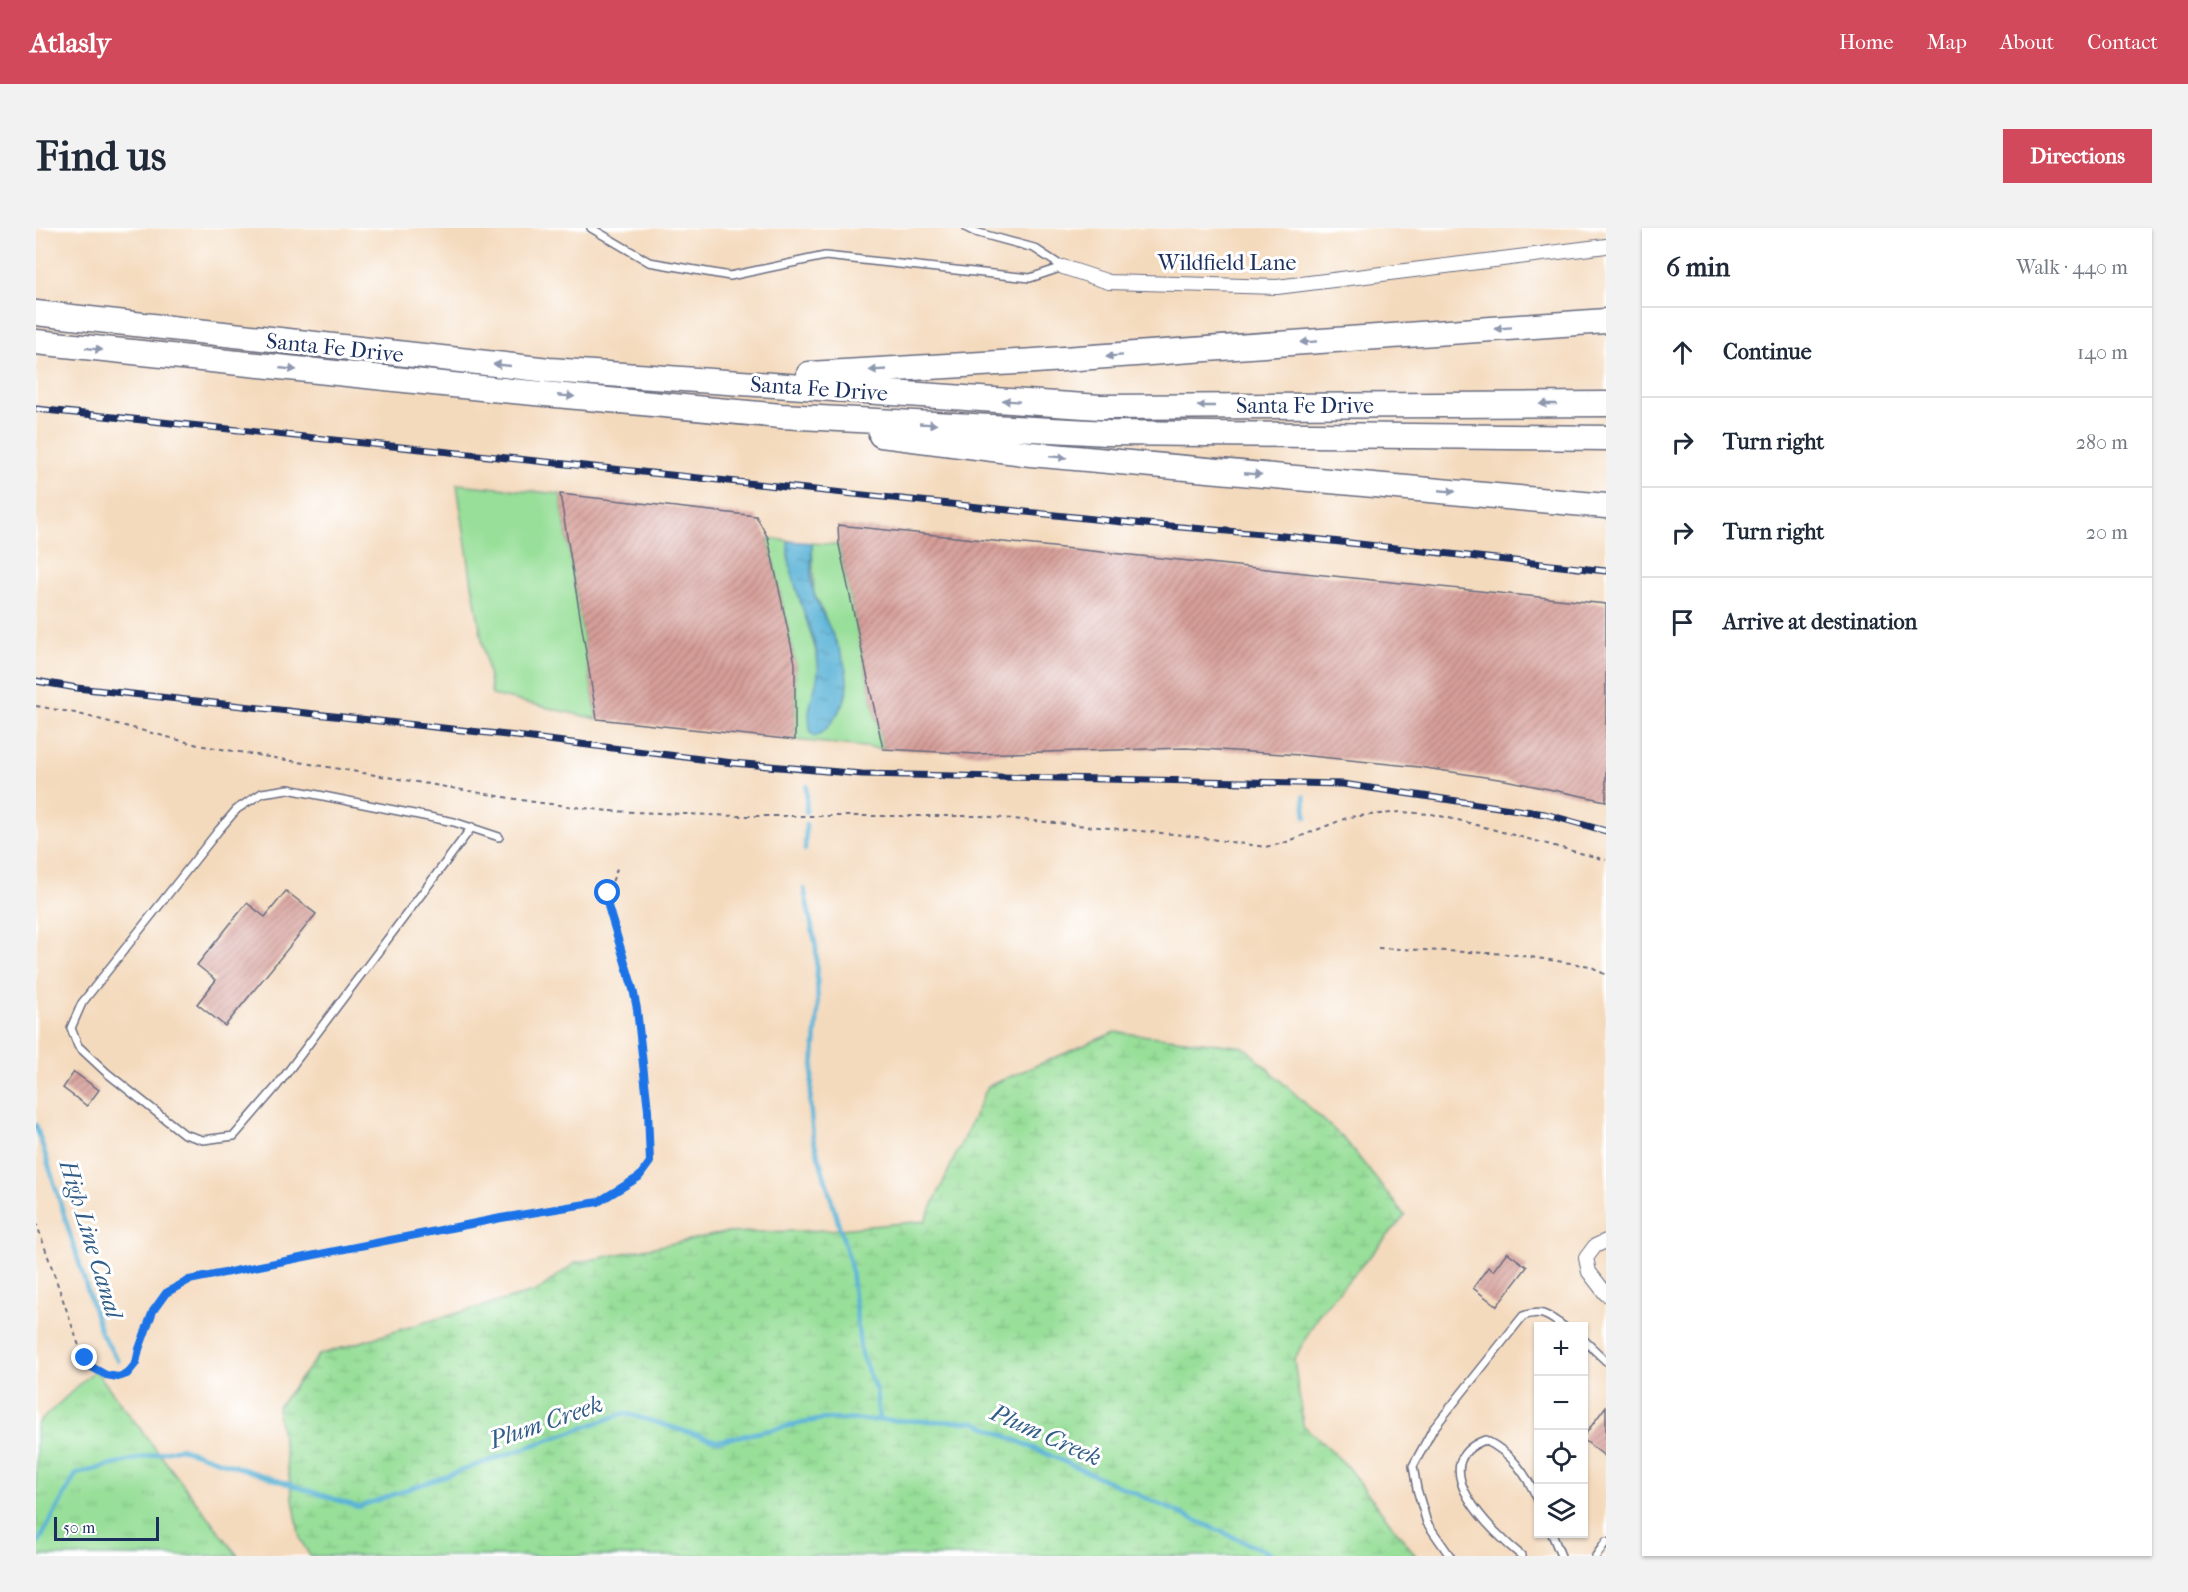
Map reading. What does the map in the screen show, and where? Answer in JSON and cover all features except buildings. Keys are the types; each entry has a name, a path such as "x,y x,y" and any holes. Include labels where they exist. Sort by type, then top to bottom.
{"highway":[{"name":"Santa Fe Drive","path":"36,313 549,370 1100,407 1606,404"},
{"path":"549,370 821,374 1046,361 1606,321"},
{"name":"Santa Fe Drive","path":"36,342 781,416 1108,433 1606,438"},
{"path":"709,409 808,425 1031,454 1606,506"}],"street":[{"name":"Wildfield Lane","path":"1063,267 1109,282 1277,287 1606,246"},
{"path":"1606,1241 1595,1246 1586,1258 1589,1272 1606,1294"}],"lane":[{"path":"591,228 649,262 730,276 825,256 1030,278 1063,267"},
{"path":"967,228 1034,248 1063,267"},
{"path":"472,827 277,1086 234,1136 203,1140 184,1134 107,1073 78,1046 71,1028 82,1003 218,831 237,809 262,794 288,789 472,827 499,837"},
{"path":"1450,1556 1427,1523 1413,1466 1433,1429 1523,1316 1534,1312 1545,1314 1557,1322"},
{"path":"1588,1344 1606,1361"},
{"path":"1522,1556 1508,1545 1469,1501 1460,1482 1458,1466 1465,1453 1473,1445 1485,1440 1499,1447 1523,1471 1534,1491"},
{"path":"1554,1538 1561,1556"},
{"path":"1596,1556 1606,1542"}],"path":[{"path":"36,706 198,745 534,802 609,811 736,816 981,816 1183,835 1265,847 1284,843 1349,817 1401,812 1431,814 1458,820 1606,861"},
{"path":"36,1222 79,1346 88,1365 106,1375 118,1377 127,1374 136,1363 153,1311 166,1293 189,1280 501,1218 598,1202 639,1177 650,1162 648,1110 637,1009 608,906 608,893 618,866"},
{"path":"1378,948 1510,954 1590,966 1606,975"}],"green space":[{"path":"457,484 560,494 597,719 492,695"},
{"path":"768,538 789,541 788,558 819,668 812,699 818,735 829,725 844,704 847,690 846,672 814,593 812,543 839,545 883,749 795,740 795,663"},
{"path":"1115,1032 1244,1047 1346,1141 1405,1216 1319,1314 1294,1360 1303,1425 1345,1464 1416,1556 310,1556 300,1539 277,1408 319,1355 537,1291 575,1263 724,1233 829,1230 925,1221 988,1086"},
{"path":"95,1370 238,1556 36,1556 36,1425"}],"water":[{"path":"789,541 812,543 812,588 841,653 845,668 847,684 845,699 833,721 815,737 810,732 809,713 818,676 818,660 789,562"}],"waterway":[{"path":"806,812 807,786"},
{"path":"1304,796 1306,817"},
{"path":"805,850 806,824"},
{"path":"804,889 816,947 818,1010 810,1102 813,1138 850,1262 861,1354 876,1390 879,1420"},
{"name":"High Line Canal","path":"36,1125 101,1333 118,1361"},
{"name":"Plum Creek","path":"36,1547 76,1474 180,1448 358,1507 625,1413 717,1441 822,1419 975,1422 1276,1556"}],"railway":[{"path":"36,409 1123,522 1295,537 1606,571"},
{"path":"36,681 77,688 516,736 733,763 862,774 1343,784 1545,814 1606,831"}],"route":[{"path":"85,1358 88,1365 106,1375 118,1377 127,1374 136,1363 153,1311 166,1293 189,1280 501,1218 598,1202 639,1177 650,1162 648,1110 637,1009 608,906 608,893"}]}
